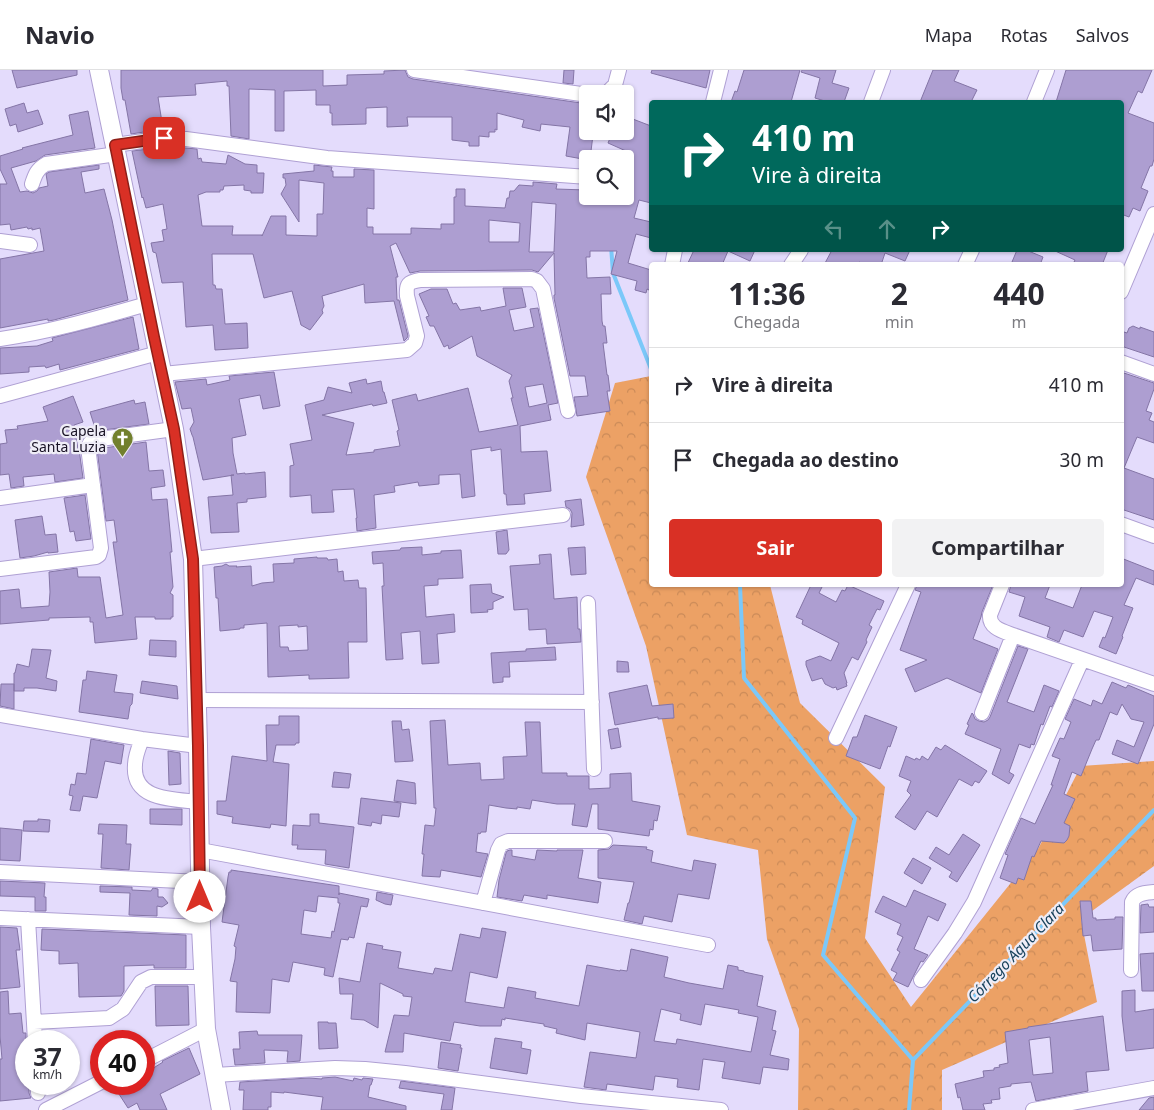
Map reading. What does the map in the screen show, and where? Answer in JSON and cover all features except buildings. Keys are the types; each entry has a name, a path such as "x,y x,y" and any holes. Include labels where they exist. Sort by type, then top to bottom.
{"street":[{"path":"99,70 174,429 193,559 201,927 206,1029 221,1110"},
{"path":"414,70 579,94"},
{"path":"615,85 619,70"},
{"path":"714,100 721,70"},
{"path":"872,100 883,70"},
{"path":"1035,100 1047,70"},
{"path":"32,184 35,174 40,167 46,164 164,138 186,139 328,158 579,177"},
{"path":"1124,285 1152,223"},
{"path":"0,241 30,245"},
{"path":"163,374 407,350 415,343 418,336 407,296 406,289 410,283 420,280 532,279 544,288 568,411"},
{"path":"0,339 31,335 148,304"},
{"path":"0,396 158,353"},
{"path":"1124,363 1154,374"},
{"path":"0,569 96,557 101,548 88,447 90,442 93,440 174,429"},
{"path":"0,498 93,485"},
{"path":"193,559 562,515"},
{"path":"1124,525 1154,536"},
{"path":"836,738 907,587"},
{"path":"1001,587 992,607 990,619 993,626 1012,635 1154,684"},
{"path":"588,602 594,769"},
{"path":"982,713 1012,635"},
{"path":"921,980 955,933 974,902 1082,660"},
{"path":"197,700 592,702"},
{"path":"0,715 198,746"},
{"path":"142,738 134,766 136,779 144,791 156,797 199,802"},
{"path":"483,903 501,844 508,841 605,840"},
{"path":"200,850 708,945"},
{"path":"0,872 200,882"},
{"path":"1131,970 1132,902 1140,894 1154,892"},
{"path":"0,918 201,927"},
{"path":"28,919 34,1030"},
{"path":"34,1022 109,1018 123,1009 141,982 151,977 204,977"},
{"path":"155,1055 206,1029"},
{"path":"215,1075 365,1068 581,1096 721,1110"},
{"path":"46,1110 90,1088"},
{"path":"1033,1110 1154,1088"}],"green space":[{"path":"649,376 649,587 771,587 800,703 885,787 865,938 911,1007 1038,849 1081,766 1154,761 1154,866 1081,919 1097,1002 942,1070 942,1110 798,1110 799,1029 767,939 758,850 687,835 646,646 586,477 615,383"}],"waterway":[{"path":"611,246 613,273 649,364"},
{"path":"740,587 744,678 855,818 823,955 913,1060"},
{"name":"Córrego Água Clara","path":"909,1110 913,1060 1154,810"}],"place":[{"name":"Capela Santa Luzia","path":"122,458"}],"route":[{"path":"164,138 115,145 174,429 193,559 200,897"}]}
